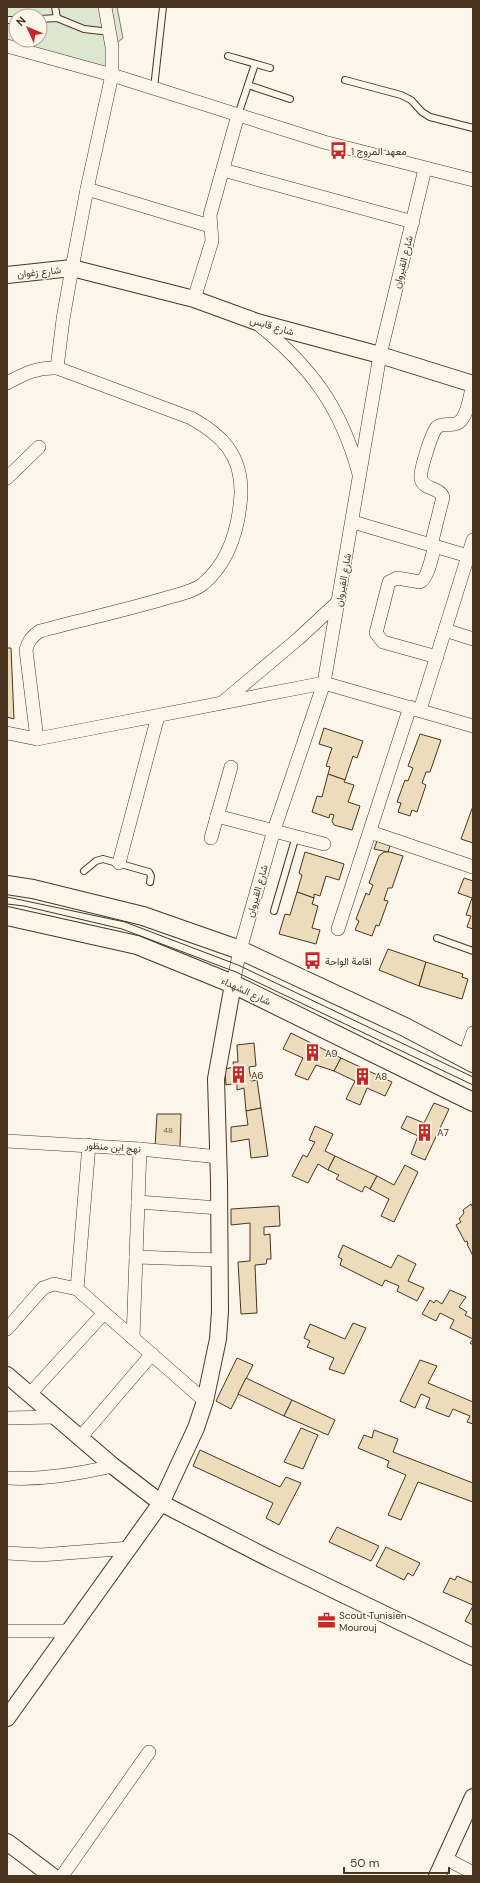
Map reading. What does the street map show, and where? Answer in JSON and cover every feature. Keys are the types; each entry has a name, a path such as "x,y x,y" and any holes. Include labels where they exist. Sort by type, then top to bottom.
{"main road":[{"path":"7,885 33,889 143,916 240,950 398,1024 468,1061"},
{"name":"شارع الشهداء","path":"7,916 137,945 234,984 473,1102"}],"street":[{"path":"57,368 63,319 72,268 87,189 112,75 112,47 105,7"},
{"path":"7,46 112,75 324,142 425,169 473,180"},
{"path":"194,299 212,241 210,215 238,115"},
{"name":"شارع القيروان","path":"234,984 240,950 274,830 324,683 353,522 380,356 425,169"},
{"path":"223,170 413,222"},
{"path":"87,189 210,226"},
{"name":"شارع زغوان","path":"7,275 72,268"},
{"name":"شارع قابس","path":"72,268 194,299 257,322 380,356 473,384"},
{"path":"257,322 286,346 311,374 332,405 346,435 360,479"},
{"path":"7,383 30,371 44,367 57,368 191,418 211,429 224,442 235,461 241,484 240,504 228,554 216,572 201,585 180,594 136,607 40,631 28,642 26,650 37,739"},
{"path":"437,657 383,642 376,633 389,582 397,578 420,582 426,576 443,498 440,492 423,484 420,474 421,469 434,430 440,426 456,424 463,418 473,384"},
{"path":"7,478 40,447"},
{"path":"353,522 468,556"},
{"path":"338,929 370,832 415,708 437,657 473,540"},
{"path":"222,703 298,639 339,601"},
{"path":"445,630 473,639"},
{"path":"7,733 37,739 324,683 415,708 473,726"},
{"path":"119,863 158,716"},
{"path":"211,838 231,767"},
{"path":"217,816 324,844"},
{"path":"370,832 473,867"},
{"path":"7,1718 162,1503 196,1428 206,1401 218,1339 220,1260 219,1157 216,1079 234,984"},
{"path":"468,1061 473,1033"},
{"name":"نهج ابن منظور","path":"7,1141 89,1145 219,1157"},
{"path":"77,1289 89,1145"},
{"path":"133,1338 140,1149"},
{"path":"138,1202 219,1208"},
{"path":"136,1257 220,1260"},
{"path":"7,1329 43,1288 54,1284 77,1289 206,1401"},
{"path":"29,1395 104,1313"},
{"path":"80,1438 152,1354"},
{"path":"7,1375 113,1466 162,1503 270,1559 473,1657"},
{"path":"7,1418 55,1417"},
{"path":"7,1478 41,1479 72,1475 113,1466"},
{"path":"7,1554 41,1555 130,1548"},
{"path":"7,1631 69,1631"},
{"path":"62,1876 149,1752"},
{"path":"437,1876 473,1797"},
{"path":"7,1842 52,1876"},
{"path":"445,1858 473,1873"}],"lane":[{"path":"55,7 57,18"},
{"path":"154,88 163,7"},
{"path":"48,19 57,18 84,29 110,32"},
{"path":"228,56 270,68"},
{"path":"238,115 255,64"},
{"path":"346,80 401,95 411,100 422,112 430,117 473,128"},
{"path":"248,85 290,100"},
{"path":"274,910 296,836"},
{"path":"84,871 99,859 119,863 148,872 151,876 150,882"},
{"path":"437,938 473,951"}],"green space":[{"path":"7,7 117,7 123,38 109,49 110,71 15,48 48,48 48,8 8,8 8,46"}],"building":[{"path":"7,648 11,648 14,719 7,717"},
{"path":"324,728 363,741 357,758 353,756 345,780 328,774 330,767 326,766 332,748 319,744"},
{"path":"420,734 441,740 430,772 426,772 422,783 426,785 417,812 412,810 410,816 398,812 401,803 397,802 405,780 408,781 413,768 408,766"},
{"path":"328,774 354,785 348,802 360,806 352,830 334,825 332,821 334,815 330,814 329,818 312,812 317,796 322,797"},
{"path":"473,806 473,843 461,839"},
{"path":"377,841 390,846 388,852 374,849"},
{"path":"305,852 344,864 339,880 326,876 320,896 314,894 314,898 297,892 302,875 299,873"},
{"path":"384,852 390,852 403,856 392,888 388,888 384,900 388,901 379,926 376,925 372,936 355,930 359,921 356,919 366,893 369,895 373,885 369,883 379,856"},
{"path":"464,878 473,881 473,929 467,927 471,916 466,915 472,898 458,893"},
{"path":"297,892 314,898 312,904 318,906 312,928 320,930 316,944 279,934 285,914 290,915"},
{"path":"388,949 426,962 419,986 379,970"},
{"path":"426,962 463,974 462,977 468,979 462,999 419,986"},
{"name":"A9","path":"291,1033 341,1058 334,1071 316,1065 308,1080 295,1075 303,1058 283,1049"},
{"name":"A6","path":"254,1043 256,1066 249,1067 251,1081 257,1080 261,1108 246,1111 244,1088 237,1090 237,1083 226,1085 225,1069 234,1067 233,1062 238,1062 237,1045"},
{"name":"A8","path":"341,1058 392,1082 385,1096 367,1088 360,1105 346,1099 355,1081 334,1071"},
{"name":"A7","path":"434,1103 449,1109 425,1160 411,1154 418,1136 401,1128 407,1116 424,1123"},
{"path":"261,1108 268,1156 251,1158 249,1139 231,1142 231,1127 248,1125 246,1111"},
{"path":"157,1114 181,1114 180,1148 155,1147"},
{"path":"315,1126 333,1134 325,1151 335,1156 328,1170 318,1164 308,1183 292,1176 303,1155 307,1157 315,1142 309,1140"},
{"path":"335,1156 377,1176 370,1189 365,1186 362,1192 336,1179 339,1175 328,1170"},
{"path":"405,1165 418,1172 394,1222 381,1216 389,1199 370,1189 377,1176 394,1185"},
{"path":"471,1204 473,1208 473,1256 467,1241 465,1242 456,1225 461,1222 459,1219 464,1213 463,1210"},
{"path":"279,1206 280,1226 264,1227 264,1235 270,1234 271,1259 267,1259 266,1264 255,1265 257,1313 241,1314 238,1262 250,1261 250,1223 231,1225 231,1209"},
{"path":"343,1245 391,1268 398,1255 416,1264 408,1281 424,1288 417,1301 397,1291 399,1286 385,1280 382,1286 340,1265 342,1259 338,1257"},
{"path":"450,1290 466,1297 459,1307 467,1312 465,1315 473,1319 473,1339 450,1328 454,1320 440,1313 436,1321 422,1314 430,1300 434,1303 436,1300 442,1304"},
{"path":"353,1323 366,1328 344,1374 329,1369 334,1358 307,1347 310,1341 304,1338 310,1324 345,1339"},
{"path":"237,1358 253,1365 231,1409 216,1401"},
{"path":"420,1360 437,1366 428,1383 473,1402 473,1424 467,1422 470,1416 453,1409 449,1417 426,1408 430,1398 421,1394 415,1408 400,1401"},
{"path":"246,1378 292,1400 284,1416 238,1394"},
{"path":"292,1400 335,1420 328,1435 284,1416"},
{"path":"301,1428 318,1435 303,1469 284,1462"},
{"path":"374,1430 398,1439 393,1452 473,1483 473,1502 418,1482 401,1520 388,1515 406,1475 387,1467 389,1461 358,1448 364,1435 372,1438"},
{"path":"200,1450 280,1487 286,1477 301,1483 279,1525 266,1518 273,1503 193,1466"},
{"path":"337,1527 379,1546 371,1561 329,1542"},
{"path":"386,1547 420,1563 413,1576 408,1573 404,1580 376,1566"},
{"path":"457,1576 473,1583 473,1605 443,1592 450,1578 455,1580"},
{"path":"473,1606 473,1625 465,1621"}],"tram line":[{"path":"7,897 125,922 238,965 473,1077"},
{"path":"7,904 24,906 122,929 236,972 473,1085"}],"place":[{"name":"معهد المروج 1","path":"338,151"},
{"name":"اقامة الواحة","path":"312,961"},
{"name":"A9","path":"312,1053"},
{"name":"A6","path":"238,1075"},
{"name":"A8","path":"362,1076"},
{"name":"A7","path":"424,1132"},
{"name":"Scout Tunisien Mourouj","path":"326,1621"}]}
